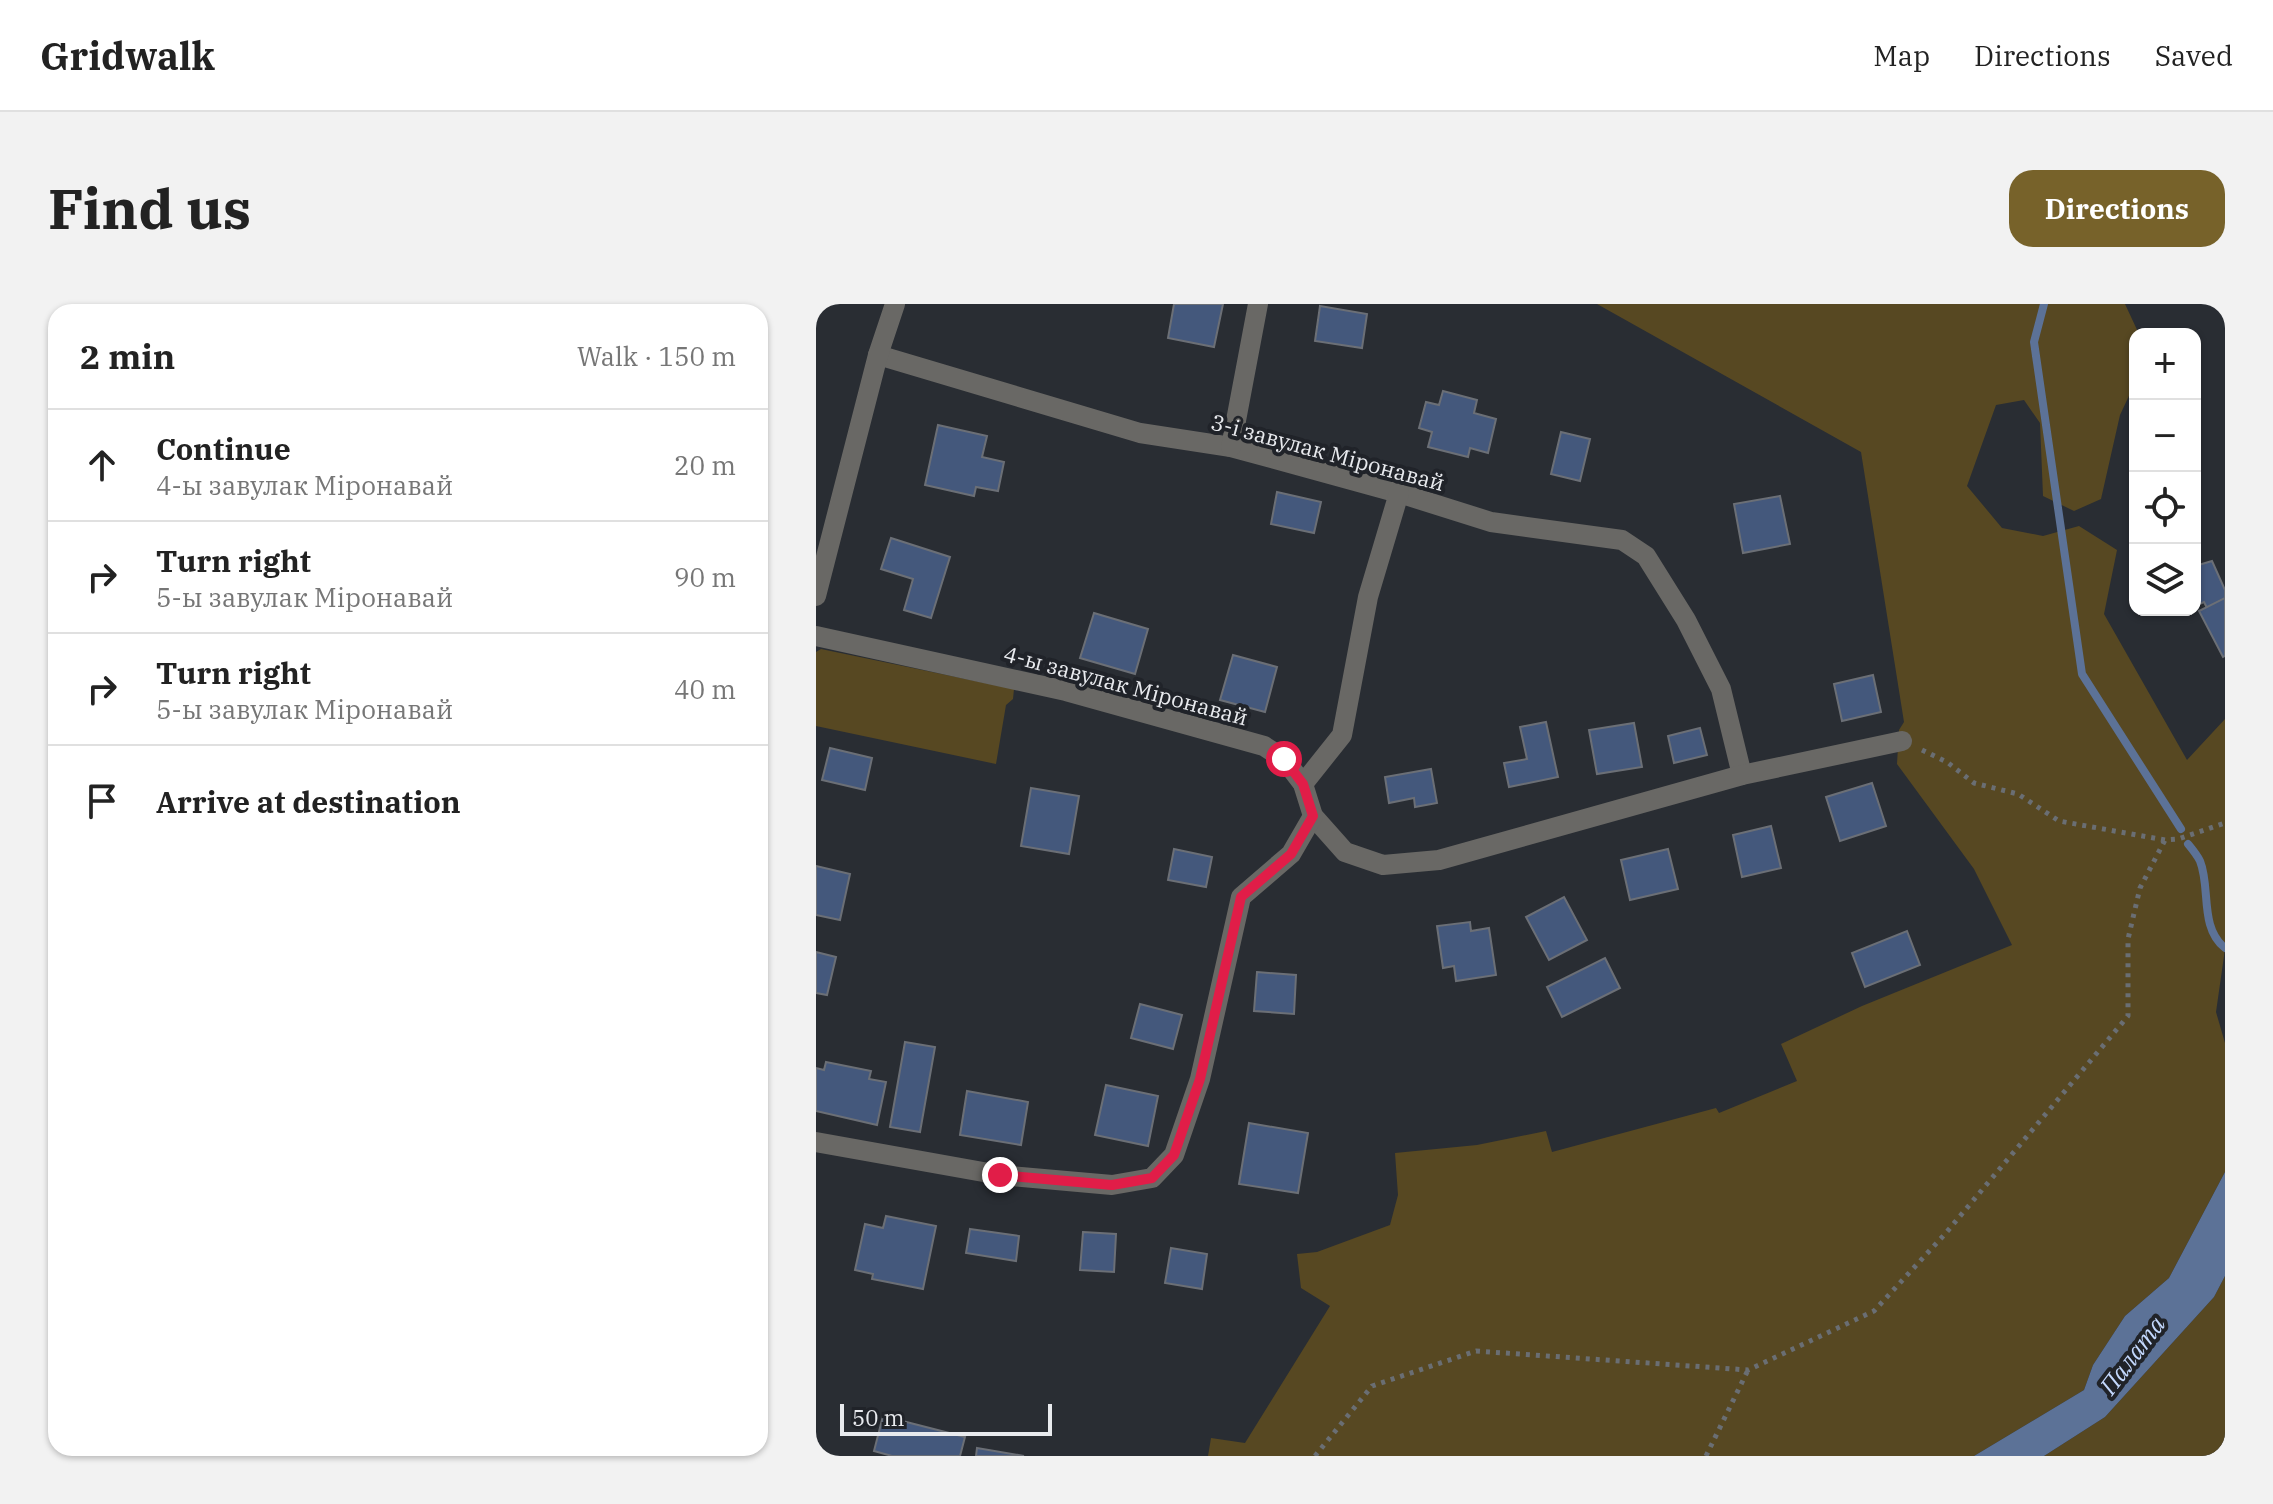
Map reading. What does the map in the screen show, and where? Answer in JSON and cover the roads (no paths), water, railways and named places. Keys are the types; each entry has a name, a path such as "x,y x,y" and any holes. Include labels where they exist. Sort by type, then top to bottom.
{"street":[{"path":"816,596 878,355 895,304"},
{"path":"1231,447 1258,304"},
{"name":"3-і завулак Міронавай","path":"878,355 1140,433 1231,447 1491,522 1622,540 1646,556 1686,620 1721,689 1742,775"},
{"path":"1303,784 1342,735 1368,597 1399,493"},
{"name":"4-ы завулак Міронавай","path":"816,636 1066,691 1264,746 1284,759 1303,784 1313,816 1345,852 1383,865 1439,860 1742,775 1902,741"},
{"path":"816,1142 1000,1175 1112,1185 1152,1178 1174,1155 1200,1079 1241,897 1291,854 1313,816"}],"water":[{"name":"Палата","path":"2225,1172 2225,1276 2214,1297 2105,1417 2044,1456 1974,1456 2084,1390 2093,1365 2125,1316 2169,1278"}],"waterway":[{"path":"2044,304 2034,342 2082,674 2181,829"},
{"path":"2188,844 2199,859 2203,872 2212,929 2225,948"}]}
